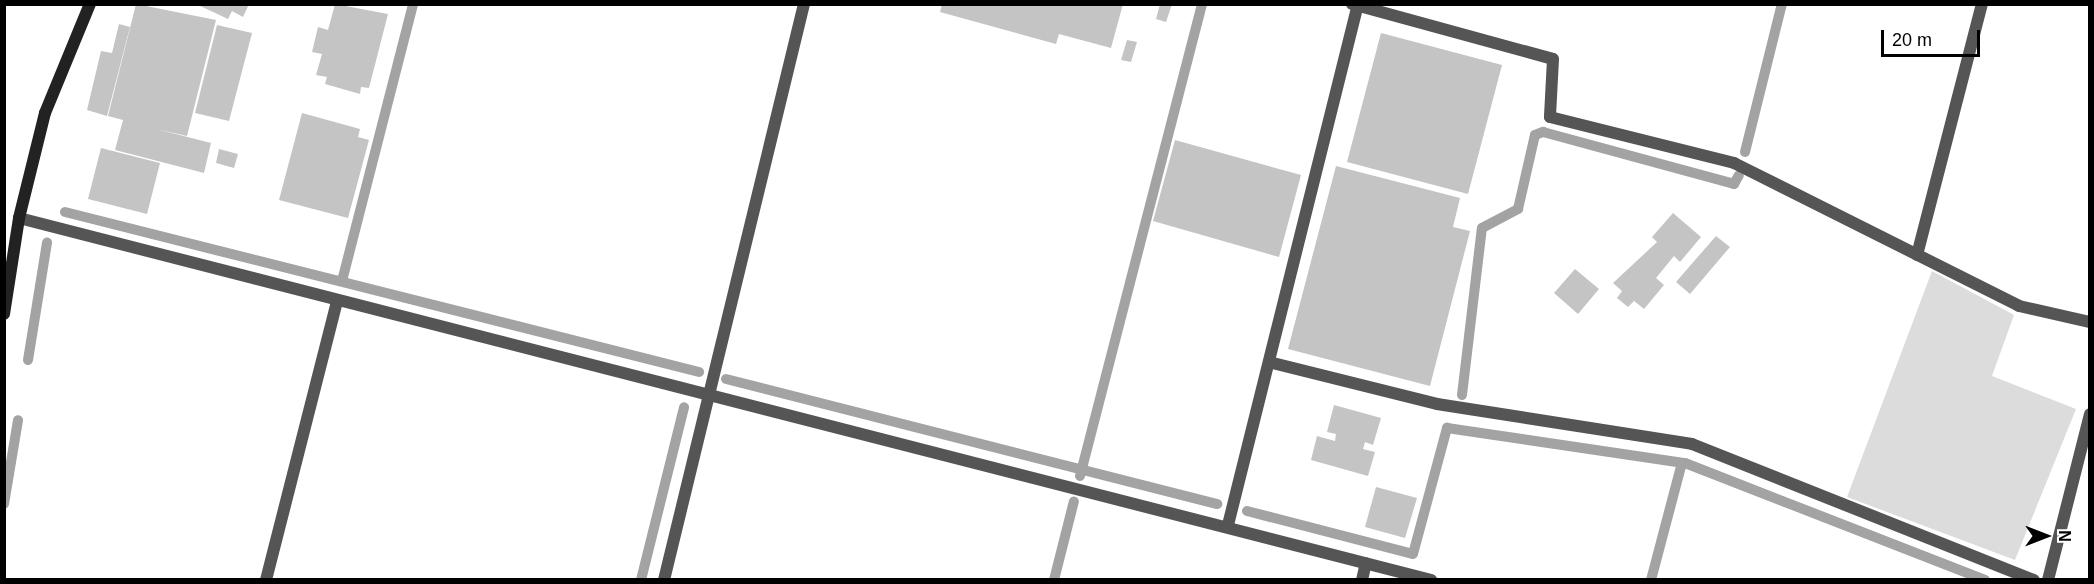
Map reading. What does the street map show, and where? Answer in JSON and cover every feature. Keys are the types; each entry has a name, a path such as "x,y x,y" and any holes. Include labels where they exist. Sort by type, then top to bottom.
{"main road":[{"path":"4,314 19,218 45,113 90,4"}],"street":[{"path":"664,579 711,396 804,4"},
{"path":"1917,255 1982,4"},
{"path":"1228,525 1356,5 1553,59 1550,117 1734,163 2019,306 2090,322"},
{"path":"19,218 337,302 1228,525 1431,579"},
{"path":"266,579 337,302"},
{"path":"1269,362 1437,404 1692,444 2034,579"},
{"path":"2048,579 2090,414"},
{"path":"1362,579 1366,563"}],"shaded area":[{"path":"1932,271 2014,315 1992,376 2076,409 2015,560 1847,497"}],"building":[{"path":"136,4 216,20 187,136 156,129 211,143 204,173 115,150 123,120 108,116"},
{"path":"196,4 249,4 243,17 232,11 228,19"},
{"path":"335,4 388,14 369,88 361,87 360,94 325,84 327,77 316,75 322,54 312,52 318,27 328,30"},
{"path":"942,4 1123,4 1111,48 1059,34 1056,44 940,12"},
{"path":"1160,4 1172,4 1166,22 1156,19"},
{"path":"119,24 130,27 107,116 87,110 101,51 112,53"},
{"path":"217,25 252,33 229,121 195,113"},
{"path":"1381,33 1502,65 1468,194 1347,162"},
{"path":"1127,40 1137,42 1131,62 1121,60"},
{"path":"302,113 360,129 358,137 369,140 348,218 279,200"},
{"path":"1175,140 1301,175 1279,257 1153,221"},
{"path":"101,148 160,163 147,214 88,199"},
{"path":"219,149 238,154 234,168 216,163"},
{"path":"1336,166 1460,198 1453,227 1470,231 1430,386 1288,349"},
{"path":"1673,213 1701,237 1680,262 1674,256 1656,278 1664,285 1644,309 1634,301 1628,307 1617,298 1622,291 1613,283 1657,242 1652,237"},
{"path":"1716,236 1730,247 1690,294 1676,282"},
{"path":"1575,269 1599,289 1578,314 1554,293"},
{"path":"1334,405 1381,418 1373,445 1365,442 1363,449 1375,452 1368,476 1311,460 1317,436 1335,441 1336,434 1327,432"},
{"path":"1376,487 1417,498 1405,538 1365,527"}],"waterway":[{"path":"342,281 413,4"},
{"path":"1080,476 1202,4"},
{"path":"1745,152 1782,4"},
{"path":"1462,395 1482,228 1518,209 1535,135 1543,132 1734,184 1739,175"},
{"path":"65,212 699,372"},
{"path":"28,360 47,243"},
{"path":"726,379 1217,504"},
{"path":"641,580 684,407"},
{"path":"4,504 18,420"},
{"path":"1247,511 1413,554 1447,428 1685,463 1985,580"},
{"path":"1651,580 1682,463"},
{"path":"1054,580 1074,501"}]}
